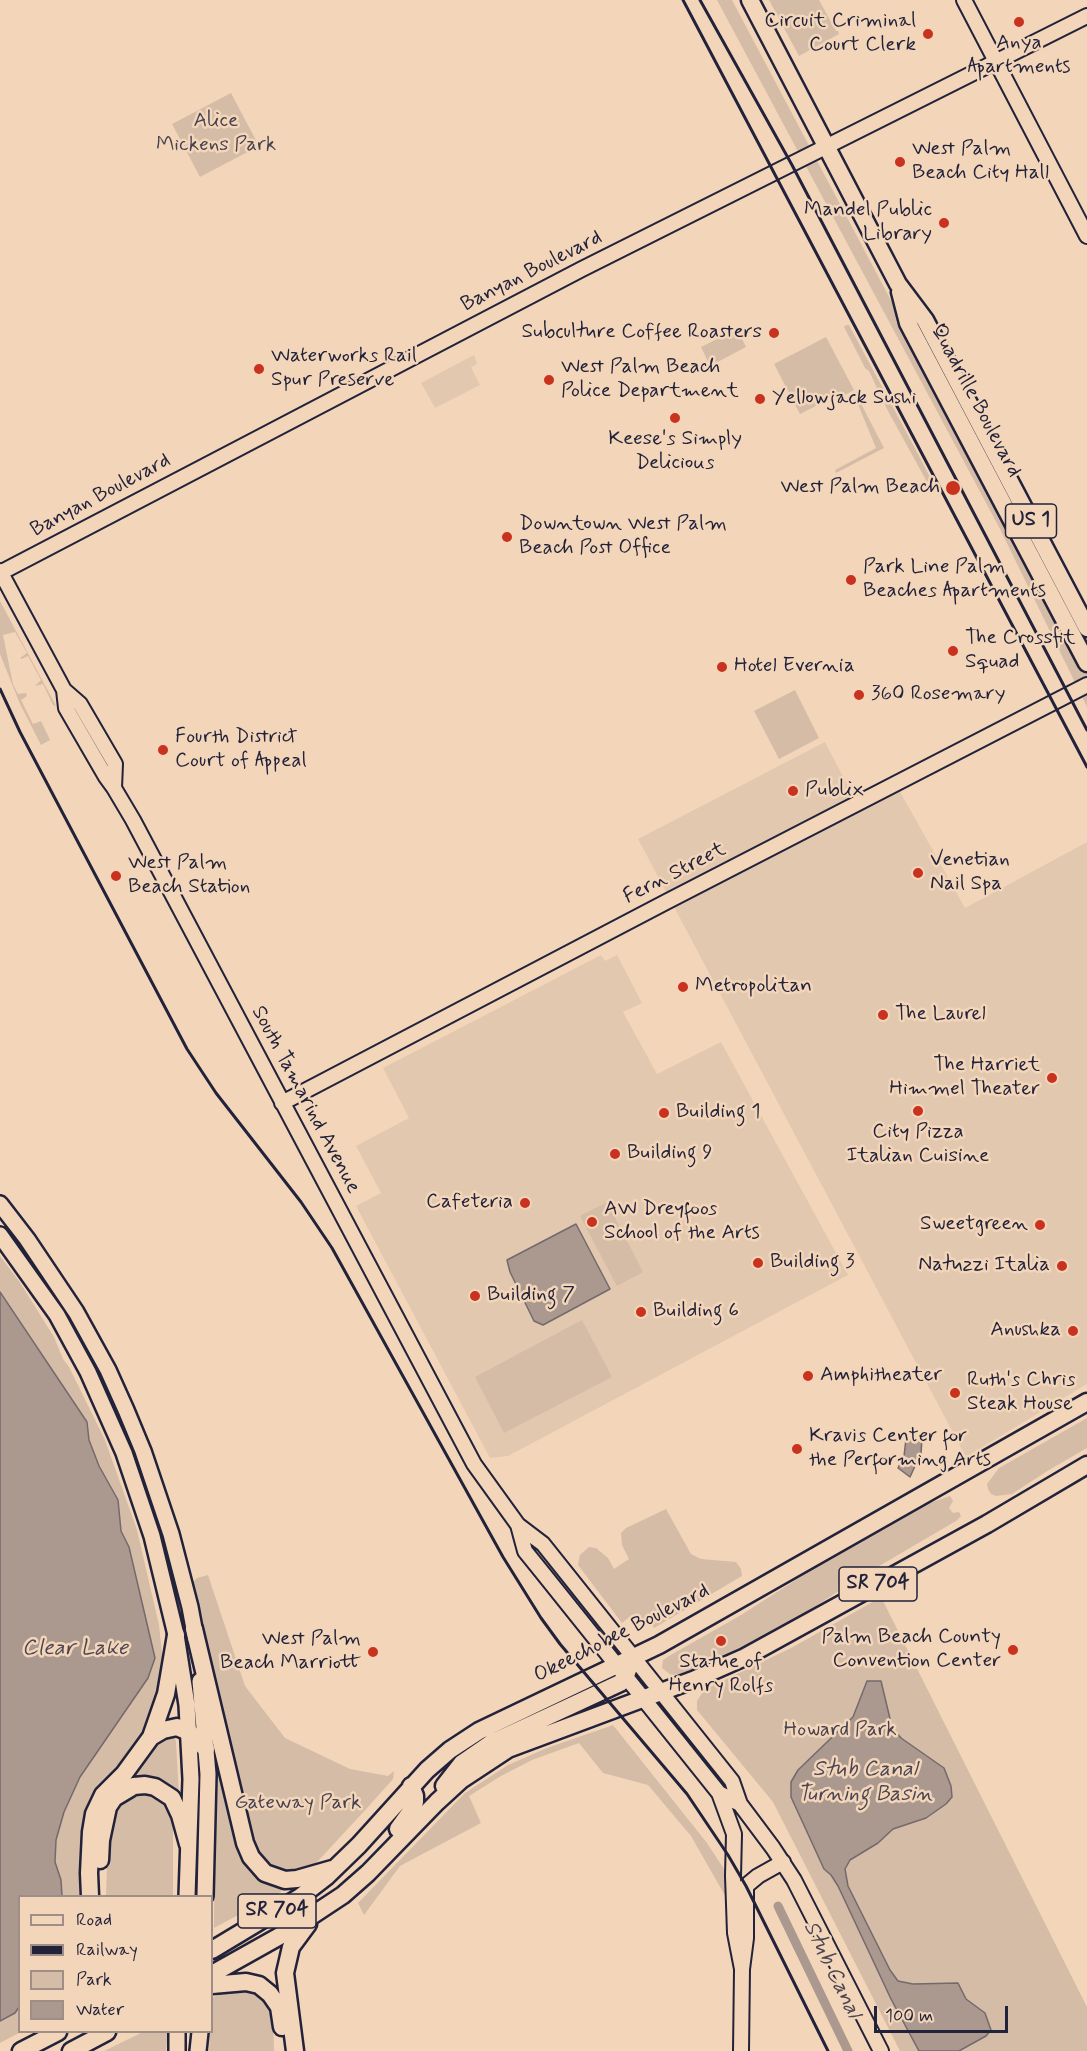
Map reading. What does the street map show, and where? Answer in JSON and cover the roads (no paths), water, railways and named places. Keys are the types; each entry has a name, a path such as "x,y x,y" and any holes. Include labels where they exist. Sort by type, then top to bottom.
{"main road":[{"name":"Quadrille Boulevard","path":"750,0 898,284 923,316 1087,628"},
{"name":"Quadrille Boulevard","path":"898,284 908,323 1087,663"},
{"path":"0,1204 27,1239 77,1315 108,1370 158,1492 171,1534 245,1843 251,1857 265,1873 285,1880 297,1879 338,1867"},
{"path":"0,1235 62,1324 107,1412 149,1526 176,1635 189,1732 191,1779 187,1895"},
{"name":"Okeechobee Boulevard","path":"213,1949 300,1897 338,1867 427,1770 450,1750 479,1731 621,1670 633,1657 659,1645 1087,1401"},
{"name":"SR 704","path":"213,1973 287,1932 354,1887 461,1779 508,1749 662,1692 768,1646 987,1524 1087,1465"},
{"path":"194,1629 208,1774 205,1895"},
{"path":"90,1895 91,1832 97,1806 102,1795 124,1774 151,1737 166,1694 176,1635"},
{"path":"430,1809 453,1772 478,1751 617,1685 621,1670"},
{"path":"151,1737 169,1727 177,1727 189,1732 206,1749"},
{"path":"100,1895 100,1865 105,1819 108,1807 114,1798 124,1791 134,1786 145,1785 164,1791 175,1801 188,1844"},
{"path":"387,1854 397,1831 413,1807 416,1798 411,1786"},
{"path":"295,2051 285,1988 287,1958 291,1947 316,1914"},
{"path":"213,1985 246,1982 259,1985 270,1994 279,2007 284,2051"},
{"path":"13,2051 37,2033"},
{"path":"21,2051 54,2033"},
{"path":"71,2051 103,2033"},
{"path":"177,2033 177,2051"},
{"path":"198,2051 200,2033"}],"street":[{"path":"964,0 1087,236"},
{"name":"Banyan Boulevard","path":"0,572 582,269 1087,16"},
{"path":"0,572 64,690 80,704 114,764 114,788"},
{"name":"Fern Street","path":"282,1102 1087,685"},
{"name":"South Tamarind Avenue","path":"64,690 66,708 134,820 474,1464 518,1526 543,1544 732,1781 740,1804"},
{"path":"71,716 79,718 99,737"},
{"name":"South Tamarind Avenue","path":"518,1526 525,1551 719,1793"},
{"path":"719,1793 740,1804 783,1862 814,1917 881,2051"},
{"path":"719,1793 734,1834 735,1933 742,1969"},
{"path":"734,1901 758,1876 783,1862"},
{"path":"741,2051 746,1886"}],"water":[{"path":"576,1224 610,1289 543,1325 534,1321 510,1272 507,1260"},
{"name":"Clear Lake","path":"0,1292 87,1422 89,1440 99,1466 118,1500 121,1531 129,1547 155,1658 148,1678 80,1777 64,1812 56,1840 55,1862 61,1880 62,1895 18,1895 18,2008 15,2013 0,2021"},
{"path":"906,1439 922,1439 921,1453 910,1477 898,1468 904,1456"},
{"name":"Stub Canal Turning Basin","path":"867,1681 881,1681 892,1727 901,1738 944,1768 951,1786 952,1797 926,1818 893,1829 878,1843 850,1860 845,1869 848,1886 890,1970 898,1981 913,1984 958,1983 966,1999 985,2013 991,2030 986,2036 959,2051 919,2051 891,1999 838,1886 824,1869 791,1797 791,1782 798,1770 853,1717"}],"waterway":[{"name":"Stub Canal","path":"778,1906 848,2051"}],"railway":[{"path":"683,0 1087,767"},
{"path":"700,0 792,165 1087,730"},
{"path":"0,689 20,732 187,1049 216,1093 301,1202 332,1248 503,1557 541,1618 560,1644 687,1794 728,1855 746,1886 828,2051"}],"place":[{"name":"Anya Apartments","path":"1019,22"},
{"name":"Circuit Criminal Court Clerk","path":"928,34"},
{"name":"West Palm Beach City Hall","path":"900,162"},
{"name":"Mandel Public Library","path":"944,223"},
{"name":"Subculture Coffee Roasters","path":"774,333"},
{"name":"Waterworks Rail Spur Preserve","path":"259,369"},
{"name":"West Palm Beach Police Department","path":"549,380"},
{"name":"Yellowjack Sushi","path":"760,399"},
{"name":"Keese's Simply Delicious","path":"675,418"},
{"name":"West Palm Beach","path":"953,488"},
{"name":"Downtown West Palm Beach Post Office","path":"507,537"},
{"name":"Park Line Palm Beaches Apartments","path":"851,580"},
{"name":"The Crossfit Squad","path":"953,651"},
{"name":"Hotel Evernia","path":"722,667"},
{"name":"360 Rosemary","path":"859,695"},
{"name":"Fourth District Court of Appeal","path":"163,750"},
{"name":"Publix","path":"793,791"},
{"name":"Venetian Nail Spa","path":"918,873"},
{"name":"West Palm Beach Station","path":"116,876"},
{"name":"Metropolitan","path":"683,987"},
{"name":"The Laurel","path":"883,1015"},
{"name":"The Harriet Himmel Theater","path":"1052,1078"},
{"name":"City Pizza Italian Cuisine","path":"918,1111"},
{"name":"Building 1","path":"664,1113"},
{"name":"Building 9","path":"615,1154"},
{"name":"Cafeteria","path":"525,1203"},
{"name":"AW Dreyfoos School of the Arts","path":"592,1222"},
{"name":"Sweetgreen","path":"1040,1225"},
{"name":"Building 3","path":"758,1263"},
{"name":"Natuzzi Italia","path":"1062,1266"},
{"name":"Building 7","path":"475,1296"},
{"name":"Building 6","path":"641,1312"},
{"name":"Anushka","path":"1073,1331"},
{"name":"Amphitheater","path":"808,1376"},
{"name":"Ruth's Chris Steak House","path":"955,1393"},
{"name":"Kravis Center for the Performing Arts","path":"797,1449"},
{"name":"Statue of Henry Rolfs","path":"721,1641"},
{"name":"Palm Beach County Convention Center","path":"1013,1650"},
{"name":"West Palm Beach Marriott","path":"373,1652"}],"park label":[{"name":"Alice Mickens Park","path":"216,134"},
{"name":"Howard Park","path":"840,1731"},
{"name":"Gateway Park","path":"298,1804"}]}
